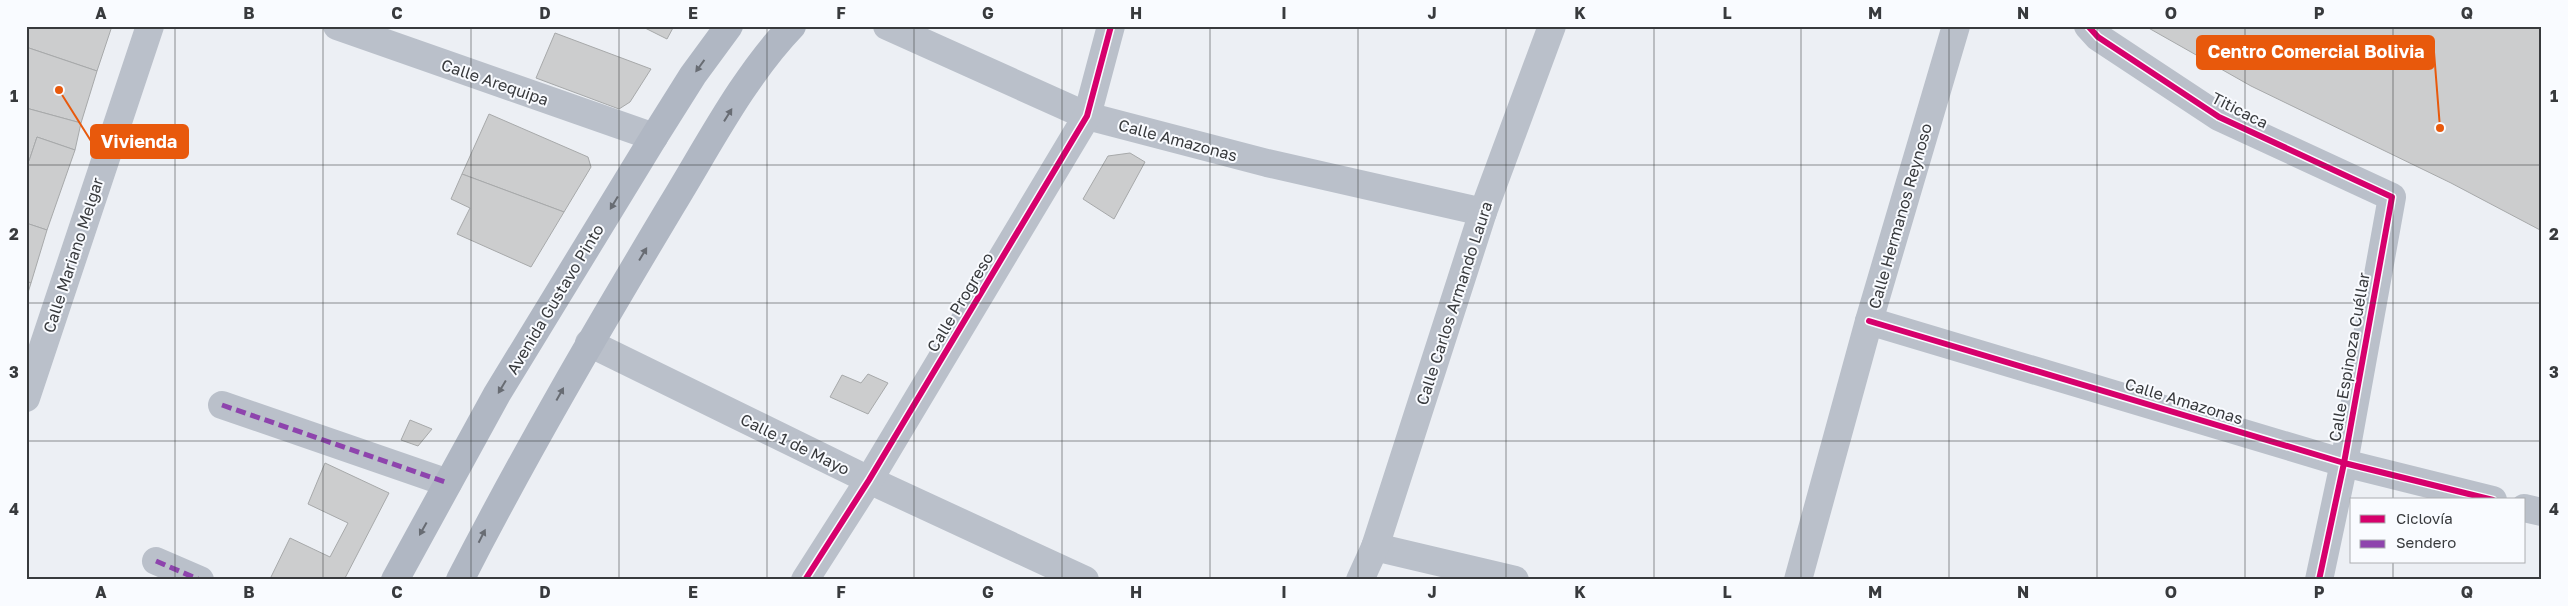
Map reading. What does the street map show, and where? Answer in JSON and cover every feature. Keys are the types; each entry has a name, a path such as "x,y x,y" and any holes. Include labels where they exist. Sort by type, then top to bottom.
{"main road":[{"name":"Avenida Gustavo Pinto","path":"395,580 498,394 654,137 693,75 729,26"},
{"path":"460,580 498,505 589,343 738,99 774,45 792,26"}],"street":[{"name":"Calle Mariano Melgar","path":"26,398 150,26"},
{"name":"Calle Arequipa","path":"337,26 654,137"},
{"name":"Calle Amazonas","path":"887,26 1087,116 1267,163 1483,212"},
{"name":"Calle Progreso","path":"805,580 869,480 1087,116 1111,26"},
{"name":"Calle Carlos Armando Laura","path":"1360,580 1375,547 1483,212 1552,26"},
{"name":"Calle Hermanos Reynoso","path":"1798,580 1869,321 1956,26"},
{"name":"Titicaca","path":"2088,26 2098,37 2219,117 2392,197"},
{"name":"Calle Espinoza Cuéllar","path":"2319,580 2344,463 2392,197"},
{"name":"Calle Amazonas","path":"1869,321 2344,463 2484,498"},
{"name":"Calle 1 de Mayo","path":"589,343 869,480 1085,580"},
{"path":"222,405 448,483"},
{"path":"2526,508 2542,512"},
{"path":"1375,547 1515,580"},
{"path":"156,561 200,580"}],"building":[{"path":"26,26 112,26 97,71 26,47"},
{"path":"641,26 674,26 667,39"},
{"path":"2145,26 2542,26 2542,231 2451,183 2251,86"},
{"path":"555,33 651,69 630,102 619,109 536,78"},
{"path":"26,47 97,71 81,123 26,108"},
{"path":"26,108 81,123 75,150 37,137 29,161 26,161"},
{"path":"489,114 588,157 591,167 564,212 462,174"},
{"path":"37,137 75,150 47,230 26,223 26,161 29,161"},
{"path":"1130,153 1145,162 1114,219 1083,199 1108,156"},
{"path":"462,174 564,212 531,267 457,234 470,208 451,199"},
{"path":"26,223 47,230 31,283 26,281"},
{"path":"26,281 31,283 26,299"},
{"path":"868,374 888,383 868,414 830,397 842,375 861,383"},
{"path":"410,420 432,429 418,446 401,440"},
{"path":"325,463 389,493 344,580 270,579 290,538 330,557 348,523 308,504"}],"marked path":[{"path":"222,405 448,483"},
{"path":"156,561 200,580"}],"cycle path":[{"path":"805,580 869,480 1087,116 1111,26"},
{"path":"2088,26 2098,37 2219,117 2392,197 2344,463 2319,580"},
{"path":"1869,321 2344,463 2485,498"}],"place":[{"name":"Vivienda","path":"59,90"},
{"name":"Centro Comercial Bolivia","path":"2440,128"}]}
